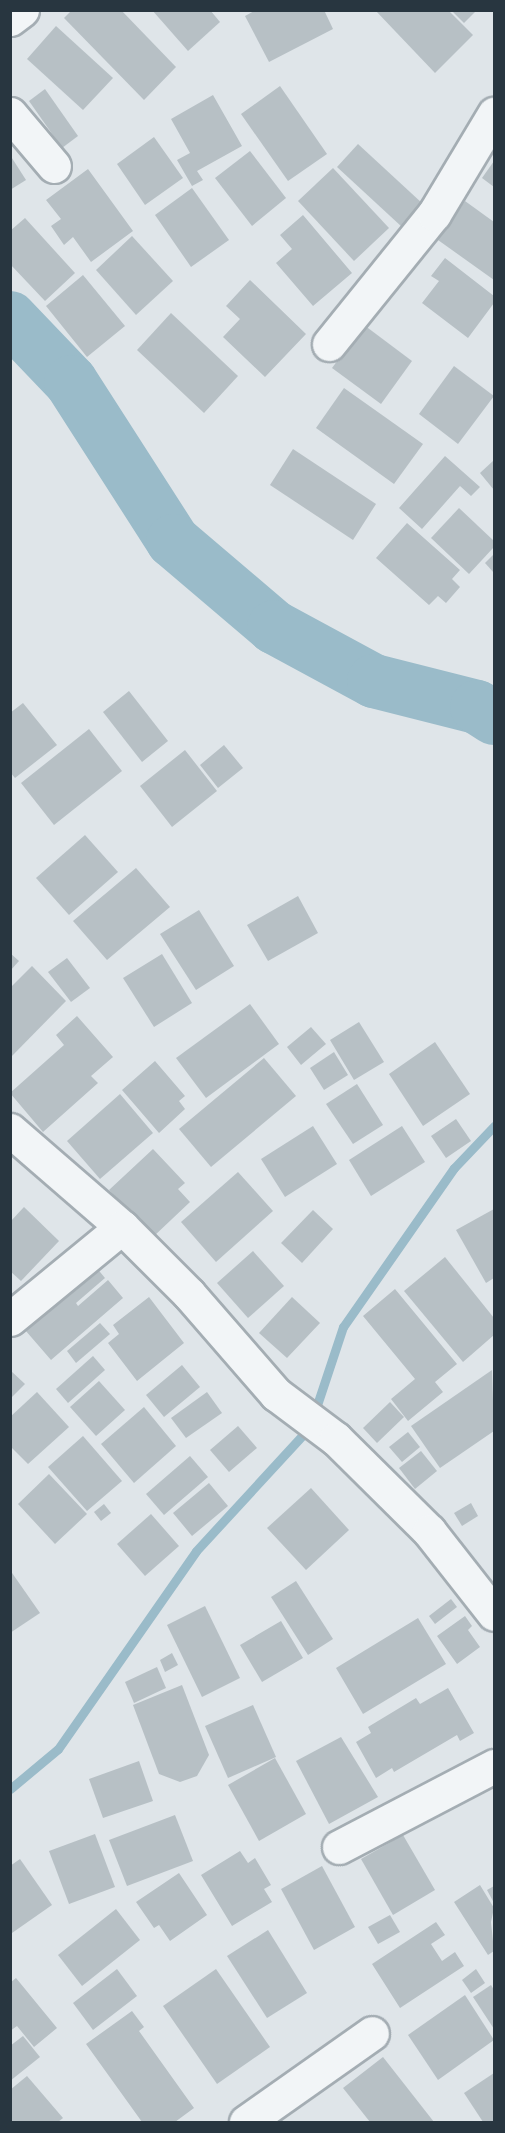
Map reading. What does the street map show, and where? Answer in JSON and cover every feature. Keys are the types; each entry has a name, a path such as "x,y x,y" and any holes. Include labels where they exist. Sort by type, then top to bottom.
{"street":[{"path":"10,19 22,10"},
{"path":"10,114 54,166"},
{"path":"329,344 434,214 495,114"},
{"path":"10,1130 122,1227 189,1294 276,1394 336,1439 429,1532 495,1614"},
{"path":"10,1319 122,1227"},
{"path":"339,1847 495,1766"},
{"path":"246,2122 372,2033"}],"building":[{"path":"72,10 121,10 176,67 144,100 64,18"},
{"path":"152,10 210,10 220,22 188,51"},
{"path":"256,10 324,10 333,29 269,62 245,16"},
{"path":"375,10 448,10 473,35 435,73"},
{"path":"451,10 477,10 464,23"},
{"path":"56,26 113,78 83,110 27,59"},
{"path":"280,86 327,154 288,181 241,114"},
{"path":"45,89 78,136 62,148 29,101"},
{"path":"213,95 242,146 197,171 203,180 192,186 177,160 190,153 171,119"},
{"path":"154,137 183,178 145,205 117,164"},
{"path":"358,144 423,204 402,227 337,167"},
{"path":"250,151 286,198 252,226 215,178"},
{"path":"10,155 26,180 10,190"},
{"path":"494,161 494,187 482,178"},
{"path":"333,168 389,228 354,261 298,201"},
{"path":"88,169 133,231 91,262 73,237 64,245 51,226 61,219 46,200"},
{"path":"192,188 229,240 191,267 155,215"},
{"path":"465,201 494,222 494,280 438,240"},
{"path":"303,215 352,273 313,306 276,263 292,249 280,235"},
{"path":"25,218 75,273 45,301 10,264 10,231"},
{"path":"132,236 173,281 136,315 96,270"},
{"path":"445,258 494,296 494,303 468,338 422,303 439,281 431,276"},
{"path":"83,275 125,326 87,357 46,306"},
{"path":"250,280 306,334 265,377 223,337 240,319 226,306"},
{"path":"171,313 238,376 204,413 137,350"},
{"path":"364,325 412,361 381,404 332,368"},
{"path":"454,366 494,396 458,444 419,414"},
{"path":"344,388 423,444 394,484 316,428"},
{"path":"293,449 376,504 353,540 270,485"},
{"path":"445,456 480,487 471,496 460,486 422,529 399,508"},
{"path":"494,460 494,490 480,473"},
{"path":"459,508 494,541 494,547 469,574 431,538"},
{"path":"407,523 460,570 452,579 460,587 446,603 438,596 429,605 376,558"},
{"path":"494,554 494,573 485,563"},
{"path":"129,691 168,741 142,762 103,712"},
{"path":"23,703 57,745 15,778 10,772 10,713"},
{"path":"89,729 122,771 54,825 21,783"},
{"path":"224,745 243,768 218,788 200,765"},
{"path":"185,750 217,791 172,827 140,786"},
{"path":"85,835 118,872 69,915 36,878"},
{"path":"136,868 170,907 107,960 73,921"},
{"path":"298,896 318,933 268,961 247,925"},
{"path":"199,910 234,966 196,990 160,934"},
{"path":"10,953 19,961 10,971"},
{"path":"162,954 192,1003 154,1027 123,978"},
{"path":"67,958 90,988 71,1002 48,972"},
{"path":"32,966 66,1001 10,1058 10,988"},
{"path":"250,1004 279,1044 206,1098 176,1058"},
{"path":"77,1016 113,1057 91,1076 98,1083 43,1132 10,1093 64,1045 56,1035"},
{"path":"359,1022 384,1062 354,1080 330,1040"},
{"path":"311,1027 326,1044 301,1065 287,1047"},
{"path":"435,1042 470,1094 423,1126 389,1074"},
{"path":"334,1052 348,1075 324,1090 310,1068"},
{"path":"264,1058 296,1096 211,1167 179,1129"},
{"path":"155,1061 185,1096 179,1101 185,1109 159,1133 122,1090"},
{"path":"357,1084 383,1125 353,1144 326,1104"},
{"path":"120,1094 153,1133 100,1179 67,1141"},
{"path":"456,1119 471,1141 446,1158 431,1136"},
{"path":"313,1126 337,1164 285,1197 261,1159"},
{"path":"402,1126 425,1162 371,1196 349,1160"},
{"path":"153,1149 185,1183 178,1189 190,1202 153,1237 109,1190"},
{"path":"238,1172 273,1211 216,1262 181,1222"},
{"path":"24,1207 59,1241 21,1281 10,1271 10,1222"},
{"path":"494,1209 494,1278 486,1283 456,1230"},
{"path":"313,1210 333,1229 302,1263 281,1243"},
{"path":"253,1251 284,1286 248,1318 217,1283"},
{"path":"445,1257 494,1318 494,1335 463,1362 404,1291"},
{"path":"91,1261 105,1278 76,1303 78,1306 108,1280 123,1298 51,1360 19,1323"},
{"path":"395,1289 457,1364 435,1382 443,1392 408,1421 391,1399 415,1379 363,1316"},
{"path":"149,1297 184,1343 137,1381 108,1343 119,1334 113,1325"},
{"path":"292,1297 320,1323 287,1358 259,1333"},
{"path":"100,1323 110,1334 76,1363 67,1351"},
{"path":"93,1356 105,1370 68,1403 56,1389"},
{"path":"182,1365 200,1387 164,1417 146,1395"},
{"path":"10,1370 25,1384 10,1399"},
{"path":"492,1370 494,1431 440,1468 411,1426"},
{"path":"99,1381 125,1410 96,1436 70,1407"},
{"path":"37,1392 69,1427 28,1464 10,1446 10,1417"},
{"path":"207,1392 222,1413 186,1438 171,1418"},
{"path":"390,1402 404,1417 377,1443 363,1428"},
{"path":"144,1407 176,1446 134,1483 101,1444"},
{"path":"238,1426 257,1448 229,1472 210,1450"},
{"path":"408,1432 420,1447 402,1462 389,1447"},
{"path":"83,1436 122,1481 87,1511 48,1467"},
{"path":"421,1451 437,1471 415,1489 399,1468"},
{"path":"190,1456 208,1477 164,1515 146,1494"},
{"path":"49,1474 87,1514 55,1544 18,1504"},
{"path":"209,1483 228,1506 192,1536 173,1513"},
{"path":"311,1488 349,1530 306,1570 267,1528"},
{"path":"471,1503 478,1516 462,1526 454,1513"},
{"path":"104,1504 111,1513 101,1521 94,1512"},
{"path":"151,1514 179,1546 145,1576 117,1544"},
{"path":"10,1570 40,1613 10,1633"},
{"path":"296,1581 333,1639 308,1655 271,1597"},
{"path":"451,1599 457,1607 435,1624 429,1616"},
{"path":"205,1606 240,1678 202,1697 167,1625"},
{"path":"465,1616 472,1626 468,1630 480,1647 457,1664 437,1636"},
{"path":"418,1618 446,1664 363,1714 336,1668"},
{"path":"281,1621 303,1658 262,1682 240,1645"},
{"path":"172,1653 178,1665 165,1672 160,1660"},
{"path":"157,1667 166,1688 134,1703 125,1682"},
{"path":"182,1685 209,1755 197,1776 180,1782 159,1774 133,1705"},
{"path":"448,1688 474,1733 460,1741 457,1735 394,1772 392,1768 376,1778 356,1742 371,1733 368,1727 416,1698 420,1704"},
{"path":"253,1705 276,1757 228,1778 205,1726"},
{"path":"341,1737 378,1797 329,1824 296,1761"},
{"path":"275,1758 306,1814 259,1841 228,1785"},
{"path":"139,1761 153,1801 103,1818 89,1779"},
{"path":"175,1815 193,1861 127,1886 109,1840"},
{"path":"95,1834 115,1887 69,1904 49,1851"},
{"path":"403,1835 435,1890 393,1915 361,1859"},
{"path":"240,1851 248,1863 255,1858 271,1885 264,1889 272,1902 232,1926 201,1875"},
{"path":"20,1859 52,1905 12,1933 10,1866"},
{"path":"322,1866 355,1927 314,1950 281,1889"},
{"path":"179,1873 207,1915 170,1941 159,1925 154,1928 136,1902"},
{"path":"480,1885 494,1908 491,1922 494,1951 488,1955 454,1902"},
{"path":"494,1886 494,1903 487,1890"},
{"path":"116,1909 140,1940 82,1986 58,1955"},
{"path":"390,1915 400,1932 378,1944 368,1927"},
{"path":"436,1922 445,1935 431,1944 442,1961 455,1952 464,1966 400,2008 372,1964"},
{"path":"268,1930 307,1993 267,2018 227,1956"},
{"path":"117,1969 137,1996 93,2030 73,2003"},
{"path":"216,1969 270,2047 217,2084 163,2006"},
{"path":"476,1969 485,1983 471,1993 462,1980"},
{"path":"16,1978 57,2028 34,2047 17,2026 10,2031 10,1983"},
{"path":"491,1985 494,1990 494,2029 473,1997"},
{"path":"465,1995 494,2040 438,2080 408,2035"},
{"path":"132,2011 144,2027 139,2031 194,2108 175,2122 142,2122 86,2044"},
{"path":"23,2036 40,2057 10,2081 10,2046"},
{"path":"383,2057 434,2122 370,2122 343,2088"},
{"path":"494,2073 494,2122 483,2122 464,2093"},
{"path":"27,2076 63,2118 58,2122 10,2122 10,2090"}],"waterway":[{"path":"10,318 71,382 173,541 274,627 374,681 477,707 494,718"},
{"path":"314,1414 343,1327 454,1168 494,1126"},
{"path":"10,1789 58,1749 196,1551 310,1427"}]}
